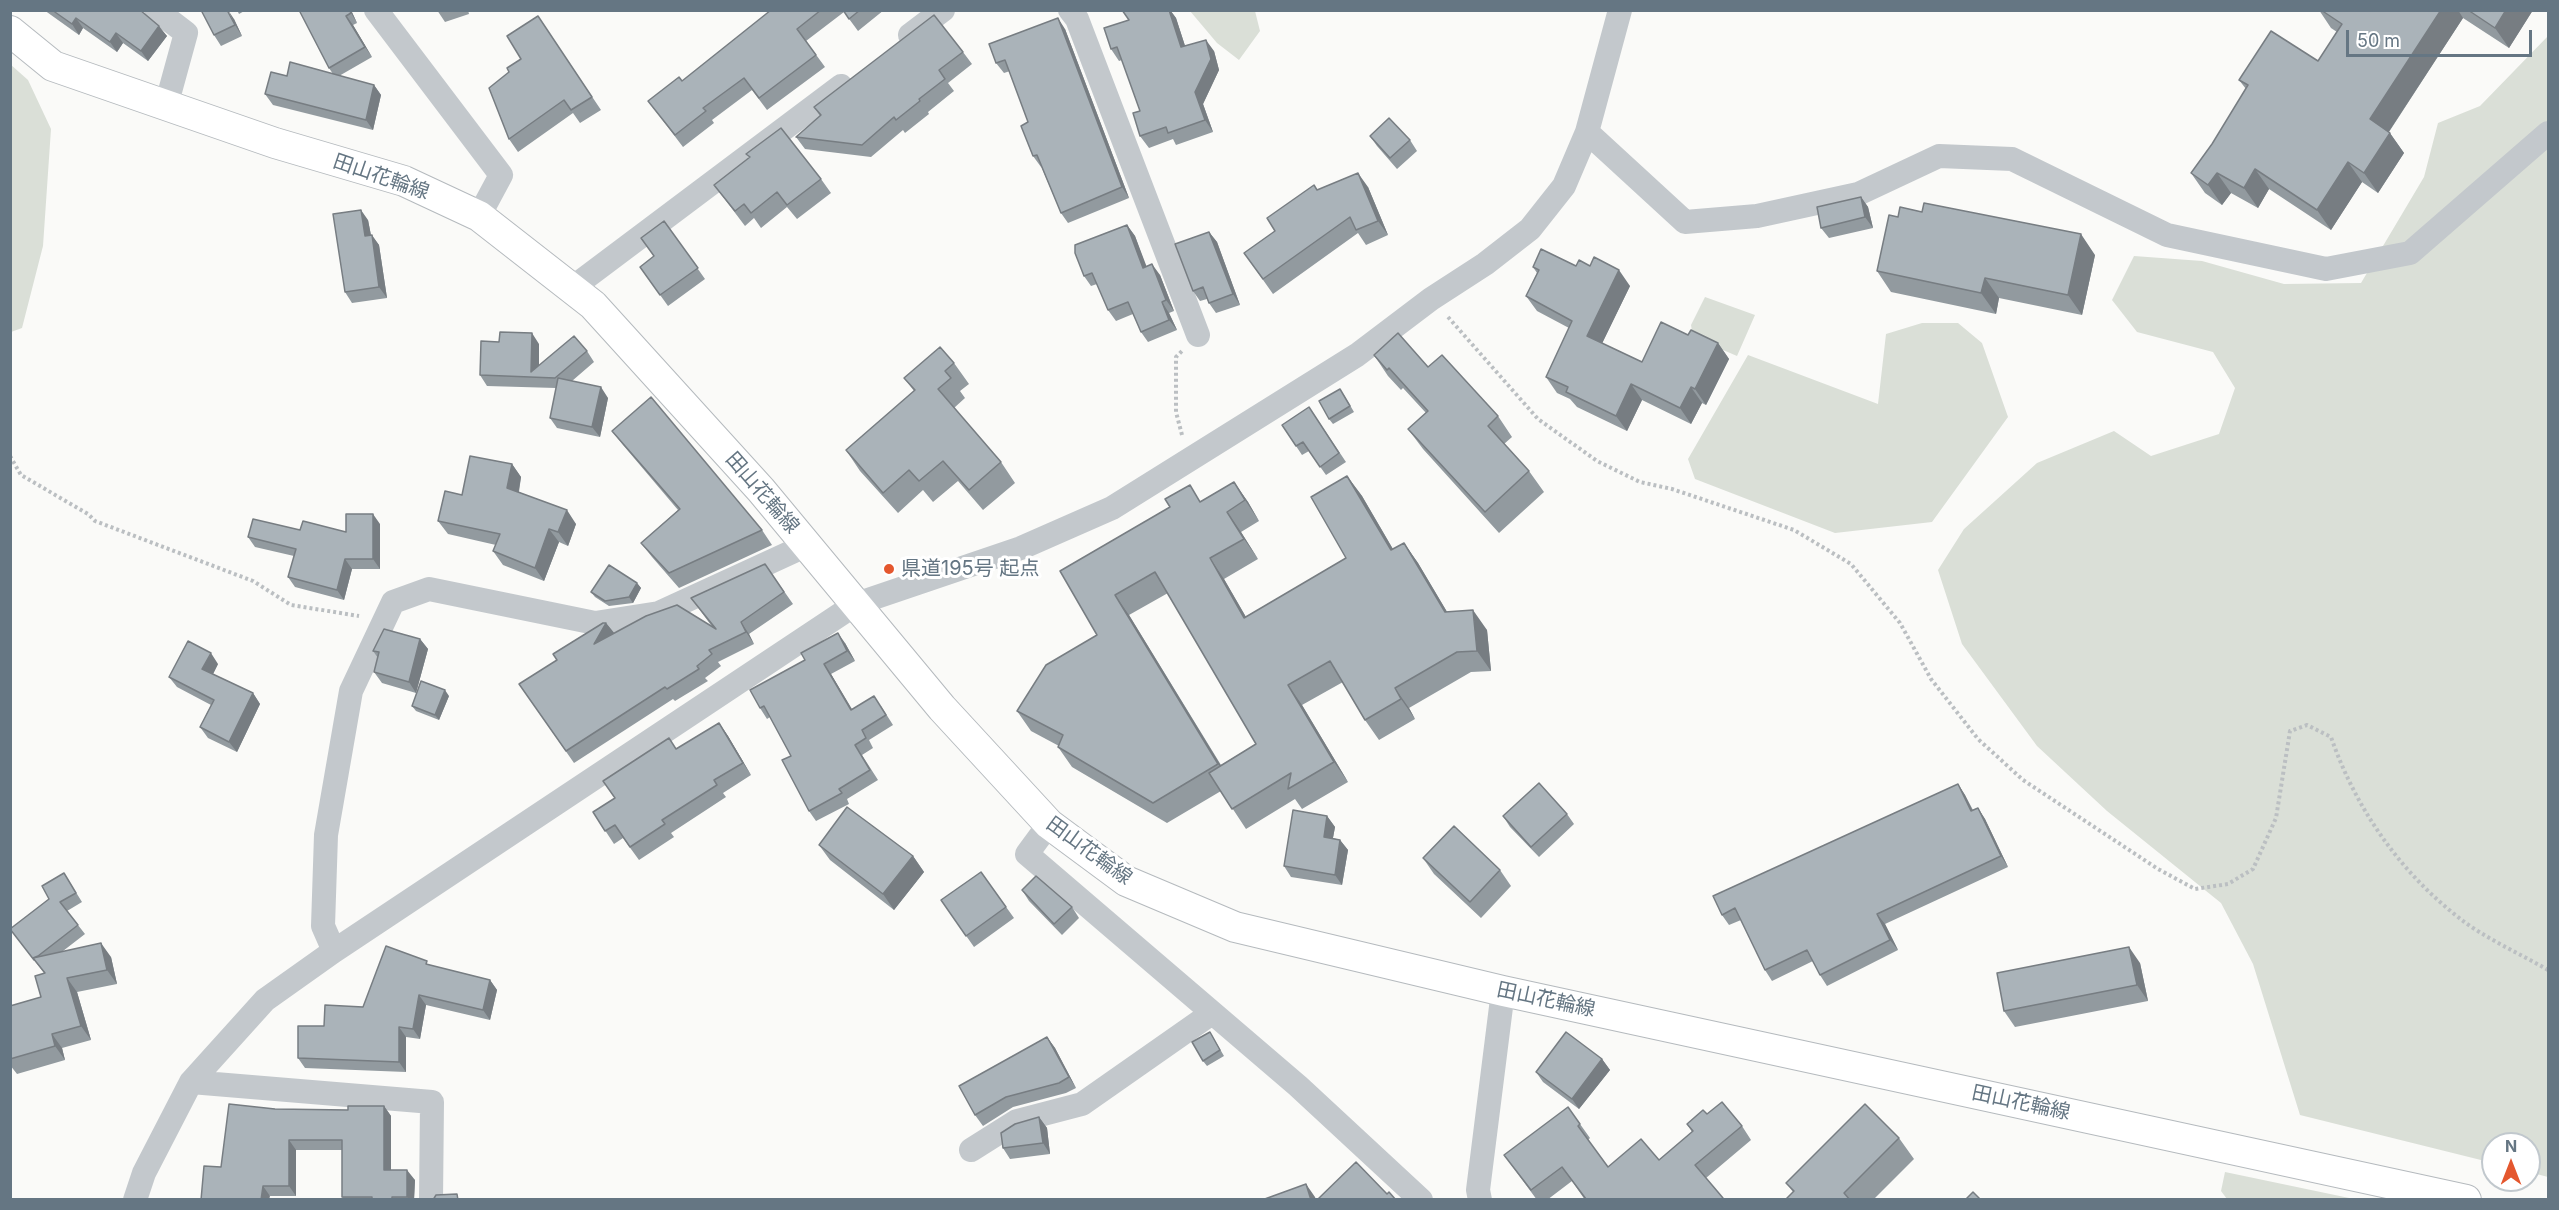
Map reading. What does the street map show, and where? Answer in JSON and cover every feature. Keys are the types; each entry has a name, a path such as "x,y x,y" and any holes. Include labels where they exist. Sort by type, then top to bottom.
{"main road":[{"name":"田山花輪線","path":"10,31 53,66 275,144 404,181 479,216 572,288 601,314 807,545 942,708 1048,824 1126,882 1235,927 1503,991 2466,1200"}],"street":[{"path":"156,10 186,33 166,106"},
{"path":"376,10 501,175 479,216"},
{"path":"895,46 943,10"},
{"path":"1070,10 1077,19 1198,335"},
{"path":"135,1200 144,1173 191,1082 265,1000 334,951 856,604 1021,548 1112,508 1357,355 1530,229 1564,186 1587,132 1620,10"},
{"path":"572,288 857,75"},
{"path":"1587,132 1685,222 1757,216 1858,194 1939,156 2012,159 2167,235 2326,269 2410,253 2548,134"},
{"path":"334,951 323,926 326,836 351,691 393,602 429,589 595,623 659,613 807,545"},
{"path":"1048,824 1027,854 1298,1086 1421,1200"},
{"path":"1480,1200 1479,1180 1503,991"},
{"path":"971,1150 1017,1121 1082,1104 1212,1013"},
{"path":"191,1082 432,1101 431,1200"}],"path":[{"path":"1431,299 1538,419 1597,461 1640,482 1672,489 1794,530 1851,564 1900,622 1931,679 1978,739 2023,780 2158,869 2195,889 2228,884 2253,869 2276,818 2290,732 2307,725 2331,737 2341,767 2369,819 2404,866 2458,918 2548,970"},
{"path":"1188,459 1176,412 1176,357 1198,335"},
{"path":"10,456 21,475 95,520 254,581 291,605 356,617 393,602"}],"shaded area":[{"path":"1190,11 1255,11 1260,31 1239,60 1217,43"},
{"path":"2548,36 2548,1177 2541,1175 2541,1132 2481,1132 2481,1160 2300,1115 2253,964 2221,903 2107,811 2037,746 1962,644 1938,570 1964,529 2037,463 2114,431 2151,456 2219,434 2235,388 2213,352 2137,332 2112,300 2134,256 2202,261 2284,284 2361,283 2424,177 2438,123 2480,106"},
{"path":"10,64 28,80 51,129 43,246 22,328 11,332"},
{"path":"1705,297 1755,315 1737,356 1693,337 1691,325"},
{"path":"1922,323 1958,323 1982,343 2008,417 1932,522 1835,533 1695,479 1688,459 1748,355 1878,404 1886,334"},
{"path":"2225,1172 2354,1199 2227,1199 2221,1191"}],"building":[{"path":"52,10 140,10 159,26 141,51 116,33 110,42 76,18 72,24"},
{"path":"201,10 227,10 235,25 214,35"},
{"path":"299,10 349,10 351,13 346,16 365,47 329,68"},
{"path":"771,10 821,10 797,29 816,55 759,98 744,78 703,108 706,111 675,135 648,101 679,77 682,81"},
{"path":"843,10 860,10 849,19"},
{"path":"1122,10 1169,10 1181,47 1206,40 1211,59 1195,92 1205,120 1168,133 1166,127 1140,136 1133,113 1140,111 1117,47 1111,49 1104,28 1129,20"},
{"path":"2321,10 2441,10 2370,119 2390,133 2364,173 2348,162 2317,210 2255,169 2244,188 2217,173 2208,185 2191,173 2212,144 2248,85 2239,80 2271,31 2318,61 2342,24"},
{"path":"2468,10 2506,10 2495,28"},
{"path":"934,15 963,52 939,70 945,79 896,120 894,117 862,145 796,137 821,115 814,107"},
{"path":"538,16 592,97 571,110 564,100 509,139 489,88 509,72 507,68 521,59 507,36"},
{"path":"1058,18 1122,187 1061,213 1037,155 1033,156 1021,126 1028,122 1005,60 996,63 989,44"},
{"path":"290,62 374,85 366,120 265,94 271,72 287,76"},
{"path":"1389,118 1410,140 1390,158 1370,136"},
{"path":"781,128 821,179 787,205 777,192 751,213 744,204 735,211 714,185 750,157 746,154"},
{"path":"1358,173 1378,221 1356,230 1350,217 1263,279 1244,253 1275,231 1267,218 1314,185 1317,190"},
{"path":"1861,197 1865,217 1821,228 1817,207"},
{"path":"1924,203 2081,234 2068,295 1985,278 1981,293 1877,271 1889,215 1898,217 1900,207 1922,212"},
{"path":"361,210 365,236 372,235 379,287 345,292 333,214"},
{"path":"664,221 698,268 660,295 640,267 654,256 641,238"},
{"path":"1127,225 1143,268 1152,264 1166,300 1162,302 1169,320 1141,332 1128,302 1108,310 1092,273 1084,276 1075,253 1075,245"},
{"path":"1209,232 1233,294 1209,303 1203,287 1193,291 1175,244"},
{"path":"1541,249 1576,266 1579,260 1590,266 1594,257 1619,270 1587,336 1642,362 1661,322 1688,335 1691,330 1718,343 1695,389 1691,387 1680,408 1631,384 1616,416 1566,392 1568,387 1546,377 1572,321 1526,296 1539,270 1533,267"},
{"path":"500,332 532,333 531,372 574,336 587,351 555,378 480,375 481,341 499,342"},
{"path":"1398,333 1428,367 1442,355 1498,416 1488,426 1529,471 1485,512 1408,429 1428,411 1374,355"},
{"path":"940,347 954,363 945,371 951,378 938,389 1001,462 969,490 943,461 919,481 909,470 883,493 846,450 915,390 904,378"},
{"path":"558,378 601,387 592,427 550,418"},
{"path":"1340,389 1350,406 1329,419 1319,401"},
{"path":"651,397 762,530 669,573 641,543 680,509 612,431"},
{"path":"1309,407 1339,453 1320,467 1303,442 1296,446 1282,425"},
{"path":"470,456 512,464 507,488 567,510 558,532 549,529 535,568 493,551 500,534 438,521 445,491 462,495"},
{"path":"1347,476 1391,550 1404,543 1445,612 1473,610 1477,651 1457,652 1395,688 1401,699 1365,720 1330,661 1288,685 1334,762 1288,789 1291,773 1232,809 1209,773 1256,744 1155,572 1115,595 1218,764 1153,803 1058,747 1063,735 1017,711 1046,665 1097,635 1060,571 1170,507 1165,499 1190,485 1200,502 1234,482 1245,500 1227,512 1244,539 1210,558 1244,618 1346,558 1311,497"},
{"path":"346,514 373,514 373,559 345,559 337,590 288,577 296,549 248,537 253,519 300,530 303,521 346,532"},
{"path":"765,564 784,592 741,622 746,632 709,650 712,654 697,666 699,669 667,689 665,687 566,751 519,684 557,660 553,654 603,623 606,623 594,644 646,616 677,605 716,629 691,598"},
{"path":"609,565 637,583 629,597 605,601 591,592"},
{"path":"384,629 420,639 409,682 374,672 379,652 373,651"},
{"path":"838,633 847,651 824,664 851,710 874,696 886,715 862,730 866,738 855,745 870,770 839,789 842,793 809,811 782,760 791,756 764,706 760,708 750,690 805,660 801,653"},
{"path":"188,641 211,653 202,669 253,693 229,742 200,727 214,700 169,677"},
{"path":"421,681 445,690 435,715 412,706"},
{"path":"719,723 743,763 714,780 717,785 662,820 665,824 630,847 615,825 605,831 593,812 615,798 603,781 669,738 676,749"},
{"path":"1539,783 1567,814 1531,847 1503,816"},
{"path":"1958,784 1971,811 1978,808 2001,856 1877,914 1890,940 1820,975 1807,950 1765,970 1735,908 1722,915 1713,896"},
{"path":"847,807 913,856 883,894 819,845"},
{"path":"1293,810 1327,816 1324,837 1340,840 1335,875 1284,866"},
{"path":"1454,826 1500,870 1470,902 1423,858"},
{"path":"981,872 1006,907 966,936 941,900"},
{"path":"64,873 76,893 60,902 78,925 33,958 34,960 10,929 49,899 42,886"},
{"path":"1036,876 1072,907 1054,924 1022,890"},
{"path":"101,943 107,970 67,978 81,1026 52,1034 55,1046 10,1059 10,1006 41,997 35,976 45,973 33,958"},
{"path":"386,946 427,961 426,964 490,980 483,1010 419,995 413,1029 399,1027 399,1062 298,1058 298,1026 324,1026 325,1005 363,1007"},
{"path":"2129,947 2137,985 2004,1011 1997,973"},
{"path":"1210,1032 1220,1050 1203,1061 1192,1042"},
{"path":"1566,1032 1602,1059 1572,1099 1536,1072"},
{"path":"1047,1037 1069,1077 1059,1083 1006,1097 975,1115 959,1086"},
{"path":"1722,1102 1742,1126 1695,1165 1723,1198 1722,1200 1585,1200 1562,1167 1531,1190 1504,1155 1568,1107 1580,1124 1578,1126 1608,1167 1641,1139 1659,1160 1693,1131 1687,1124 1703,1110 1707,1114"},
{"path":"229,1104 275,1109 348,1110 348,1106 384,1106 384,1170 407,1170 407,1197 372,1200 372,1197 342,1197 342,1140 289,1140 289,1186 263,1186 261,1200 201,1200 204,1166 221,1167"},
{"path":"1865,1104 1899,1138 1844,1193 1850,1200 1785,1200 1794,1191 1786,1183"},
{"path":"1039,1117 1043,1143 1003,1148 1001,1133 1015,1124"},
{"path":"1356,1162 1387,1194 1389,1192 1396,1200 1317,1200"},
{"path":"1306,1184 1311,1200 1262,1200"},
{"path":"1973,1192 1981,1200 1965,1200"},
{"path":"457,1194 458,1200 433,1200 436,1195"}],"place":[{"name":"県道195号 起点","path":"889,569"}]}
